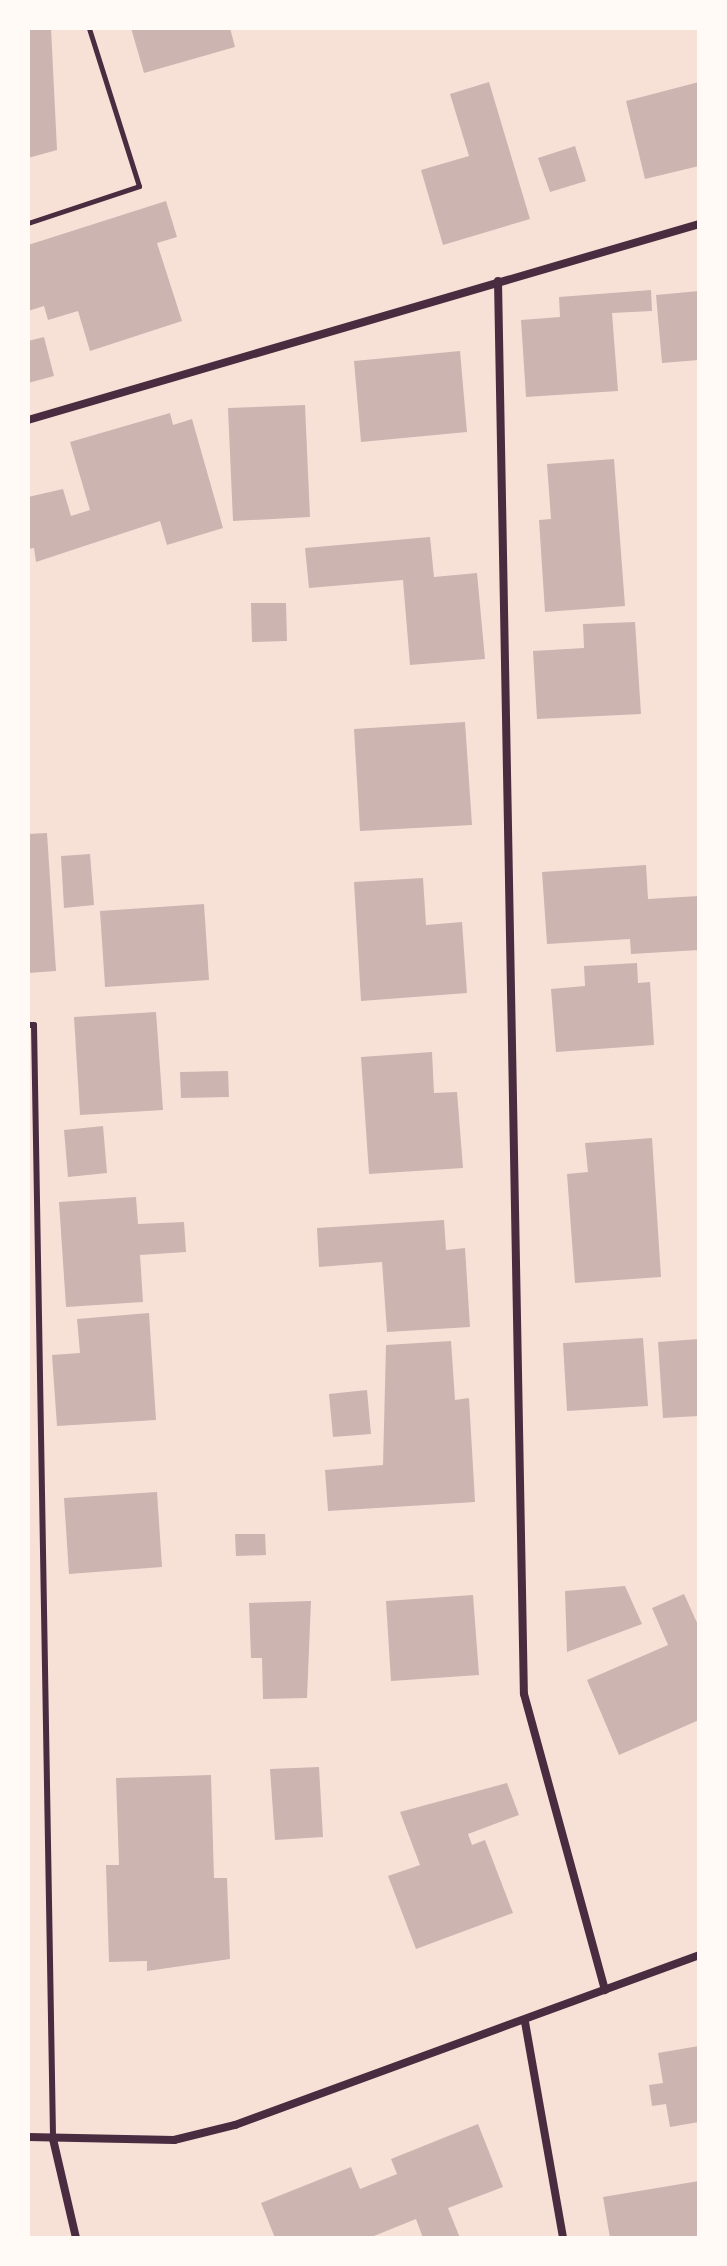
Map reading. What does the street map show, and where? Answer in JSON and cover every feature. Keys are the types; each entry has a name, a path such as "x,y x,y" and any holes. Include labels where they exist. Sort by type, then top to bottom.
{"street":[{"path":"28,420 699,224"},
{"path":"498,281 524,1694 605,1990"},
{"path":"28,2137 174,2140 220,2129 525,2022 699,1955"},
{"path":"525,2022 563,2238"},
{"path":"53,2139 76,2238"}],"lane":[{"path":"28,1025 34,1025 35,1041 53,2139"}],"path":[{"path":"28,223 139,186 89,28"}],"building":[{"path":"28,28 51,28 57,150 28,158"},
{"path":"131,28 230,28 235,47 144,73"},
{"path":"489,82 530,219 443,245 421,170 469,156 450,94"},
{"path":"699,82 699,166 645,179 626,101"},
{"path":"575,146 586,181 550,192 538,158"},
{"path":"166,201 177,237 157,243 182,321 90,351 78,311 48,320 44,306 28,311 28,245"},
{"path":"651,290 652,311 612,313 618,391 526,397 521,320 560,317 559,297"},
{"path":"699,291 699,360 662,363 656,295"},
{"path":"44,337 54,376 28,383 28,341"},
{"path":"460,351 467,432 361,442 354,361"},
{"path":"305,405 310,517 233,521 228,408"},
{"path":"170,413 173,425 192,419 223,528 167,545 160,521 36,562 34,548 28,549 28,497 63,489 71,516 90,510 70,442"},
{"path":"614,459 625,606 545,612 539,520 551,519 547,464"},
{"path":"430,537 434,577 477,573 485,659 410,665 403,580 309,588 305,548"},
{"path":"251,603 286,603 287,641 252,642"},
{"path":"635,622 641,714 537,719 533,651 584,648 583,624"},
{"path":"465,722 472,825 360,831 354,729"},
{"path":"47,833 56,971 28,973 28,834"},
{"path":"90,854 94,905 64,908 61,856"},
{"path":"646,865 648,899 699,896 699,950 631,954 630,939 547,944 542,872"},
{"path":"423,878 426,925 462,922 467,993 361,1001 354,882"},
{"path":"204,904 209,980 105,987 100,911"},
{"path":"637,963 638,983 650,982 654,1045 556,1052 551,989 585,986 584,966"},
{"path":"156,1012 163,1110 80,1115 74,1017"},
{"path":"432,1052 434,1093 457,1092 463,1168 369,1174 361,1057"},
{"path":"228,1071 229,1097 181,1098 180,1072"},
{"path":"103,1126 107,1173 68,1177 64,1130"},
{"path":"652,1138 661,1277 575,1283 567,1174 588,1172 585,1143"},
{"path":"136,1197 138,1224 184,1222 186,1252 140,1255 143,1302 66,1307 59,1202"},
{"path":"444,1220 446,1250 465,1248 470,1327 387,1332 382,1262 319,1267 317,1228"},
{"path":"149,1313 156,1420 57,1426 52,1355 80,1353 77,1319"},
{"path":"643,1338 648,1406 567,1411 563,1343"},
{"path":"699,1339 699,1416 663,1418 658,1342"},
{"path":"451,1341 455,1400 469,1398 475,1502 328,1511 325,1470 383,1465 386,1345"},
{"path":"367,1390 371,1434 333,1437 329,1394"},
{"path":"157,1492 162,1567 69,1574 64,1498"},
{"path":"235,1534 265,1534 266,1555 236,1556"},
{"path":"625,1586 642,1624 567,1652 565,1591"},
{"path":"684,1594 699,1627 699,1720 619,1755 587,1680 668,1645 652,1608"},
{"path":"473,1595 479,1675 391,1681 386,1601"},
{"path":"311,1601 307,1698 263,1699 262,1658 251,1658 249,1603"},
{"path":"319,1767 323,1837 275,1840 270,1769"},
{"path":"211,1775 214,1878 227,1878 230,1959 147,1971 147,1961 109,1962 106,1865 119,1865 116,1778"},
{"path":"507,1783 519,1815 468,1834 472,1845 485,1840 513,1913 416,1949 388,1876 420,1865 400,1812"},
{"path":"699,2046 699,2122 670,2127 666,2104 652,2106 649,2085 663,2083 658,2053"},
{"path":"478,2124 503,2187 448,2208 460,2238 423,2238 416,2219 369,2238 275,2238 261,2203 351,2167 360,2189 397,2174 391,2159"},
{"path":"699,2181 699,2238 610,2238 603,2197"}]}
